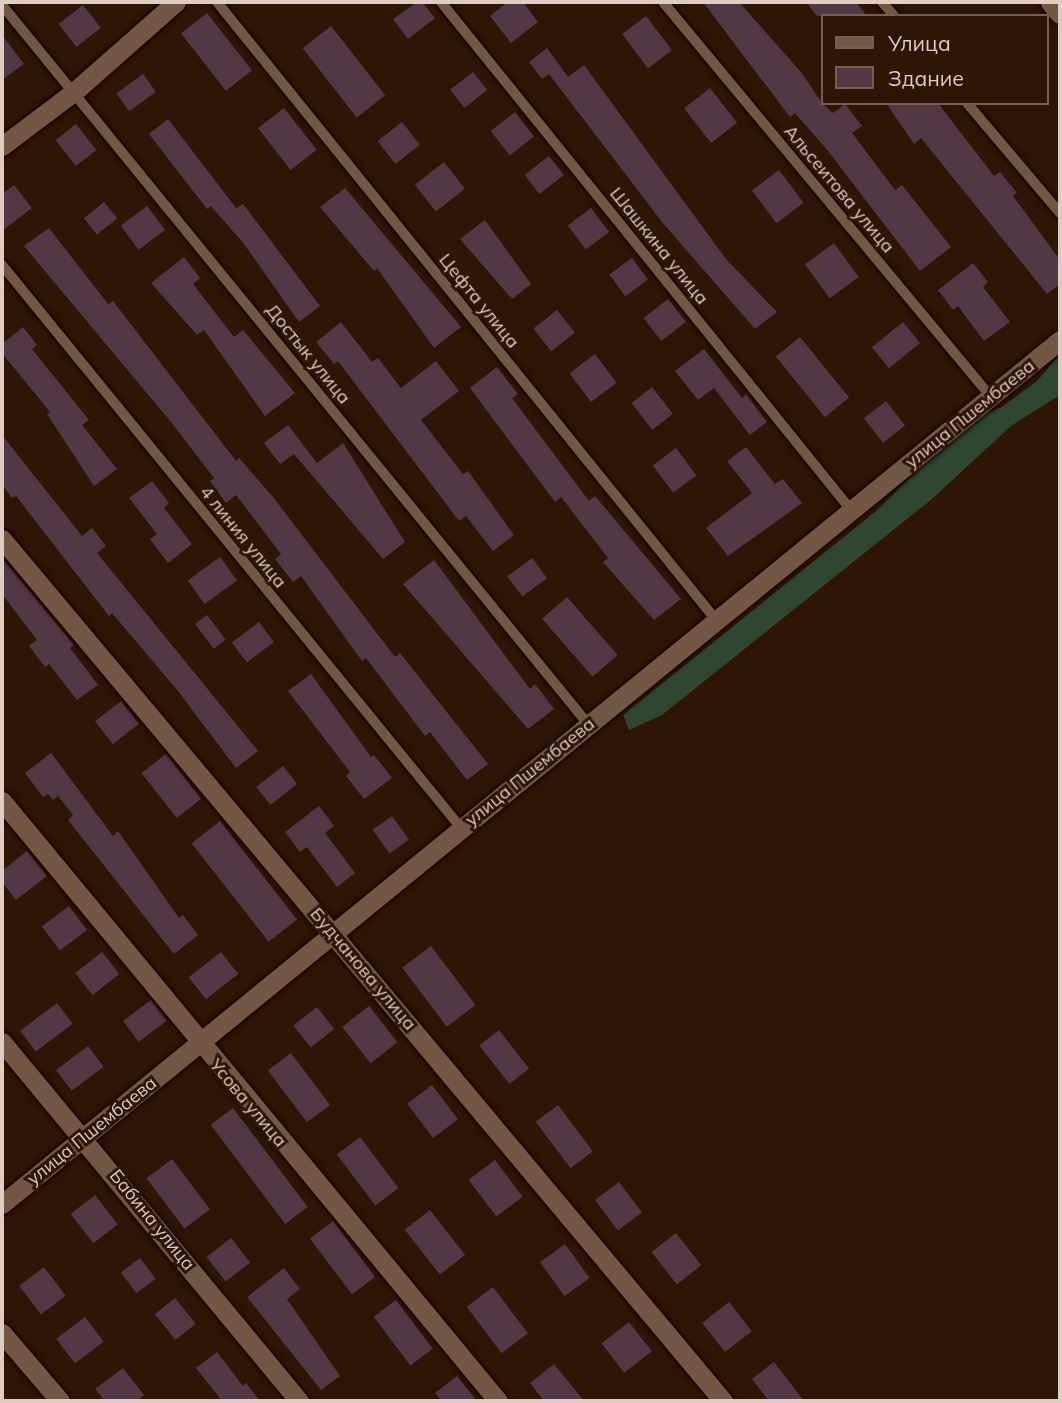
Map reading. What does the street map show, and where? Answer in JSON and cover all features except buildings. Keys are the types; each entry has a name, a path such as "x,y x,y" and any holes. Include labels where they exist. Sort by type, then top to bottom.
{"street":[{"path":"2,146 75,91 176,2"},
{"path":"1051,2 1060,13"},
{"name":"улица Пшембаева","path":"2,1204 86,1139 198,1043 1060,340"},
{"name":"Будчанова улица","path":"2,539 723,1401"},
{"name":"Усова улица","path":"2,801 198,1043 498,1401"},
{"name":"Бабина улица","path":"2,1042 86,1139 299,1401"},
{"path":"2,1333 60,1401"}],"lane":[{"name":"Цефта улица","path":"217,2 716,620"},
{"name":"Шашкина улица","path":"442,2 852,510"},
{"name":"Альсеитова улица","path":"663,2 991,397"},
{"name":"Достык улица","path":"2,5 75,91 588,724"},
{"path":"969,105 1060,214"},
{"name":"4 линия улица","path":"2,265 461,828"}],"green space":[{"path":"1060,354 1060,395 1011,426 932,499 662,715 629,730 623,715 875,512 970,420 1002,407 1037,381"}]}
